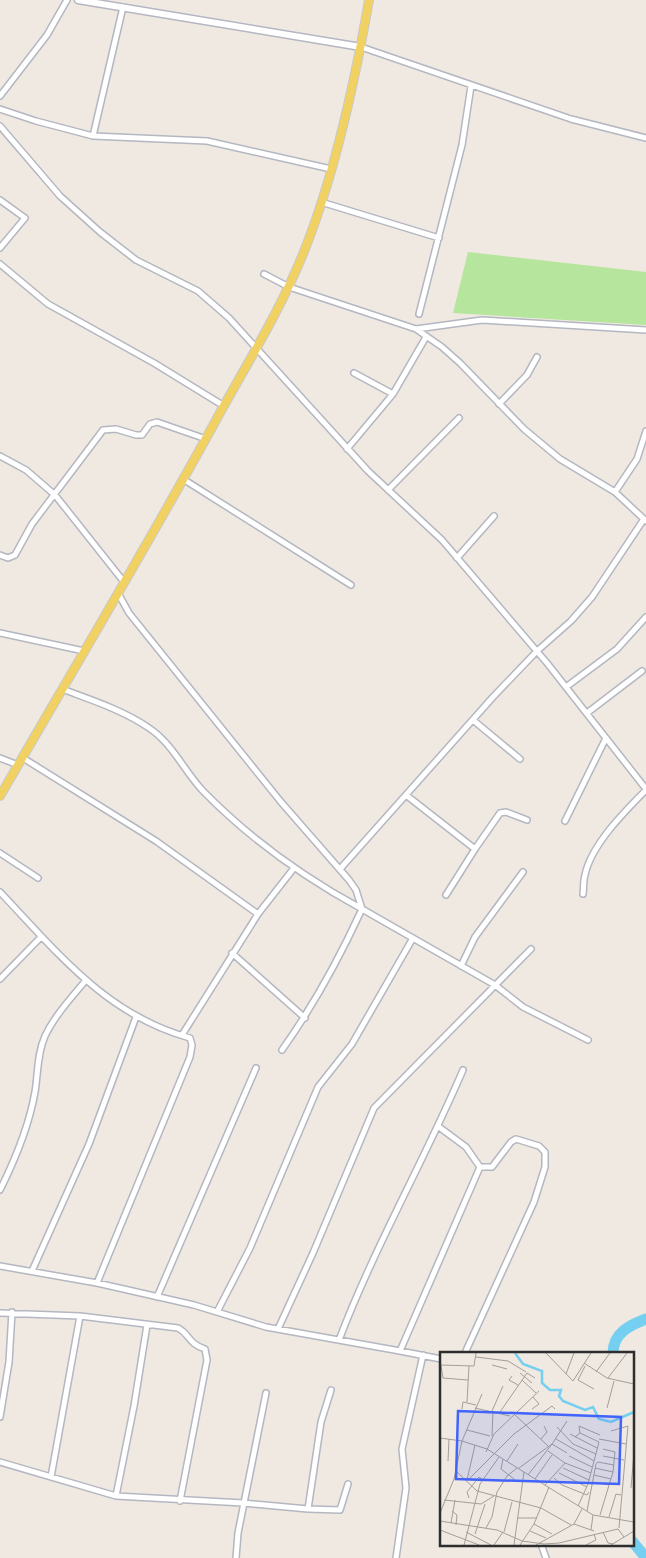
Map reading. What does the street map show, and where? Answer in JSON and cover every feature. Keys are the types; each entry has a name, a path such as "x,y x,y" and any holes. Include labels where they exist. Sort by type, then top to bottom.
{"main road":[{"path":"0,796 206,439 289,287 321,202 331,169 361,47 370,0"}],"street":[{"path":"0,96 47,35 67,0"},
{"path":"78,0 361,47 571,120 646,138"},
{"path":"93,136 123,8"},
{"path":"420,314 462,145 471,86"},
{"path":"0,109 93,136 207,141 331,169"},
{"path":"0,126 60,196 100,232 136,260 198,291 257,347 347,449 442,540 537,651 646,790 622,814 595,852 585,874 583,894"},
{"path":"0,200 25,218 0,248"},
{"path":"321,202 439,238"},
{"path":"0,264 48,304 146,358 224,406"},
{"path":"264,274 289,287 416,329 442,347 460,363 524,429 560,459 615,492 645,520 592,597 571,621 537,651 340,868"},
{"path":"416,329 482,320 646,330"},
{"path":"347,449 393,394 426,337"},
{"path":"499,404 527,375 537,358"},
{"path":"354,373 393,394"},
{"path":"388,490 459,418"},
{"path":"0,555 8,558 15,554 32,524 103,430 116,429 136,435 142,434 150,424 156,422 206,439"},
{"path":"615,492 637,459 646,431"},
{"path":"0,456 26,470 55,495 124,582"},
{"path":"183,479 351,585"},
{"path":"457,558 494,516"},
{"path":"118,593 129,613 281,802 340,868 356,890 362,909 333,972 305,1018 282,1050"},
{"path":"566,687 617,649 646,617"},
{"path":"0,633 84,651"},
{"path":"587,713 642,671"},
{"path":"62,689 121,712 150,728 174,752 202,790 236,821 294,868 495,985 523,1008 588,1040"},
{"path":"473,720 520,759"},
{"path":"565,821 606,738"},
{"path":"0,758 20,761 156,841 258,914"},
{"path":"406,796 475,849"},
{"path":"446,895 500,812 506,812 527,820"},
{"path":"0,853 38,878"},
{"path":"182,1036 232,952 258,914 294,868"},
{"path":"461,966 475,937 523,872"},
{"path":"0,892 41,937 86,980 136,1017 190,1038 192,1045 190,1057 97,1283"},
{"path":"0,979 41,937"},
{"path":"217,1312 250,1248 318,1087 352,1044 413,938"},
{"path":"278,1329 314,1253 374,1108 530,949"},
{"path":"232,952 305,1018"},
{"path":"0,1190 21,1141 35,1093 37,1067 44,1037 54,1020 86,980"},
{"path":"32,1271 76,1174 136,1017"},
{"path":"157,1297 256,1068"},
{"path":"339,1340 361,1286 439,1127 463,1070"},
{"path":"439,1127 466,1147 480,1167"},
{"path":"465,1352 534,1202 544,1166 545,1152 539,1146 516,1139 511,1142 492,1167 480,1167"},
{"path":"400,1352 480,1167"},
{"path":"0,1266 97,1283 278,1329 440,1359"},
{"path":"0,1418 9,1362 12,1312"},
{"path":"0,1313 80,1316 178,1328 184,1332 190,1342 205,1349 208,1355 180,1501"},
{"path":"51,1477 80,1316"},
{"path":"116,1496 147,1325"},
{"path":"396,1558 406,1488 402,1449 422,1355"},
{"path":"308,1509 321,1422 331,1390"},
{"path":"236,1558 243,1503 266,1393"},
{"path":"0,1462 116,1496 180,1501 243,1503 340,1510 348,1484"},
{"path":"542,1546 546,1558"}],"green space":[{"path":"468,252 646,272 646,325 453,313"}],"waterway":[{"path":"613,1352 619,1335 634,1324 646,1319"},
{"path":"634,1543 646,1558"}]}
